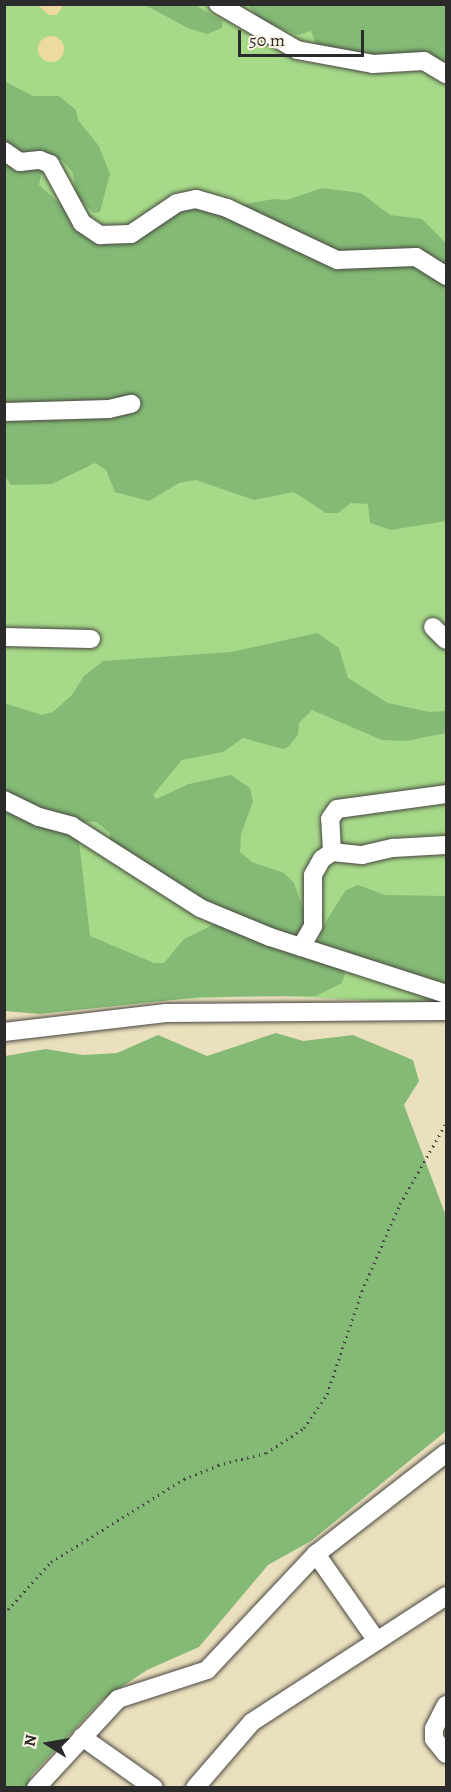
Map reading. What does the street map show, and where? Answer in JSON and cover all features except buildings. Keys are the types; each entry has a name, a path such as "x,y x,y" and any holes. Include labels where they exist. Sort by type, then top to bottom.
{"street":[{"path":"218,4 297,50 364,63 424,61 447,74"},
{"path":"4,151 21,162 40,160 50,164 82,223 100,236 131,234 177,203 196,199 227,208 337,260 416,257 447,276"},
{"path":"4,412 109,409 131,404"},
{"path":"4,637 91,639"},
{"path":"332,852 330,819 337,809 447,794"},
{"path":"4,800 39,817 72,826 170,892 200,908 301,947 447,993"},
{"path":"301,947 313,926 315,867 332,852 362,855 393,848 447,845"},
{"path":"4,1032 166,1013 447,1011"},
{"path":"36,1788 117,1699 207,1670 316,1554 447,1453"},
{"path":"316,1554 377,1641"},
{"path":"195,1788 252,1722 447,1596"},
{"path":"447,1705 434,1729 434,1739 447,1754"},
{"path":"82,1737 154,1788"}],"path":[{"path":"4,1614 51,1562 184,1479 218,1465 266,1453 304,1428 327,1394 362,1291 400,1204 447,1123"}],"green space":[{"path":"4,5 446,5 446,1005 265,995 129,1002 40,1014 4,808"},
{"path":"145,5 195,5 222,21 222,28 207,34 188,28"},
{"path":"248,5 446,5 446,71 373,62 318,48 311,31 298,35 258,17"},
{"path":"4,81 33,96 59,96 76,110 78,120 99,146 110,174 100,212 94,213 76,197 73,173 62,160 28,159 5,144"},
{"path":"4,156 43,167 39,185 100,239 193,202 324,259 416,260 446,280 446,521 391,530 370,523 368,504 351,503 338,513 326,513 294,492 254,500 196,480 179,483 149,501 115,492 106,470 95,463 52,484 11,485 5,476 5,418 111,404 12,408 5,402"},
{"path":"322,188 361,193 390,215 422,219 446,243 446,272 432,260 340,257 240,205 274,199 287,200"},
{"path":"317,633 339,648 348,678 388,703 429,712 446,711 446,733 406,741 382,740 312,710 299,723 298,735 288,747 283,749 243,738 223,752 182,760 153,795 156,799 189,784 231,775 250,788 253,802 241,834 240,852 252,862 284,873 294,883 304,911 305,926 294,936 201,901 109,844 110,833 96,822 73,821 5,795 4,703 42,715 53,712 72,695 84,676 103,661 231,652"},
{"path":"4,808 71,833 79,841 90,936 154,963 164,963 184,939 215,924 338,966 345,974 342,983 316,996 200,997 40,1014 5,1011"},
{"path":"358,885 385,895 446,896 446,984 432,984 318,947 321,929 346,890"},
{"path":"276,1033 303,1041 353,1035 413,1060 419,1081 404,1105 446,1216 446,1431 311,1541 268,1565 199,1647 147,1670 102,1700 31,1776 28,1787 5,1788 5,1056 46,1049 83,1055 117,1053 158,1035 207,1056"}],"sand":[{"path":"63,4 57,15 49,15 38,5"},
{"path":"51,36 60,40 64,49 60,58 51,62 42,58 38,49 42,40"}]}
